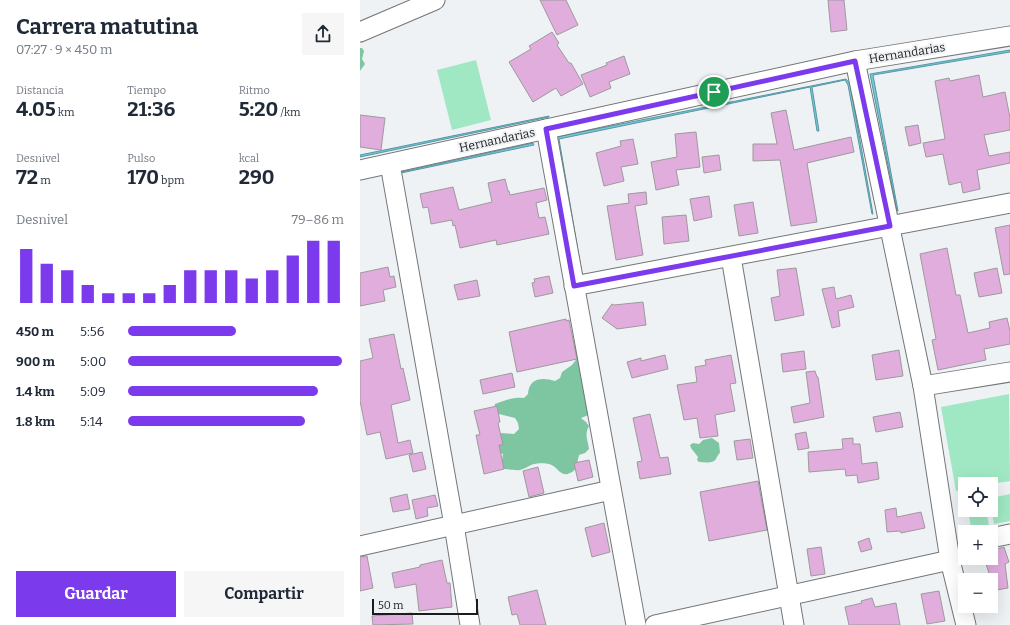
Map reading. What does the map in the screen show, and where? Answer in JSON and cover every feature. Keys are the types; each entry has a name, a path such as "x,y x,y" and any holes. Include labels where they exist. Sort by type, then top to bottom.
{"street":[{"path":"360,32 435,0"},
{"name":"Hernandarias","path":"360,170 855,61 1010,36"},
{"path":"855,61 923,386 954,551 966,625"},
{"path":"546,129 636,625"},
{"path":"390,164 454,525 470,625"},
{"path":"574,286 1010,204"},
{"path":"731,256 794,625"},
{"path":"923,386 1010,372"},
{"path":"360,546 611,490"},
{"path":"998,537 1010,534"},
{"path":"655,625 790,596 954,551"}],"green space":[{"path":"360,48 364,51 362,59 365,64 360,71"},
{"path":"476,60 491,120 452,130 437,70"},
{"path":"579,356 591,414 581,418 589,426 587,435 589,449 585,453 579,455 577,466 573,472 567,474 561,473 552,465 545,463 533,464 520,470 504,469 501,466 503,454 492,450 491,439 502,433 514,434 519,429 515,418 499,414 494,410 495,404 509,399 524,398 528,394 531,385 537,380 545,379 555,381 560,378 562,372 572,365"},
{"path":"1009,394 1010,481 998,483 998,477 958,477 958,491 956,491 941,407"},
{"path":"712,438 719,443 720,453 713,462 699,462 697,460 698,457 690,445 693,443 699,444 703,440"},
{"path":"1010,494 1010,521 994,524 993,517 998,517 998,497"},
{"path":"969,517 987,517 989,525 971,525"}],"water":[{"path":"1010,50 1010,52 873,75 897,211 870,74"},
{"path":"846,79 850,84 873,214 848,85 845,80 812,87 819,131 817,131 810,87 559,139 582,274 556,137"},
{"path":"549,117 360,157 360,155"},
{"path":"533,143 534,145 401,173 401,172"}],"building":[{"path":"540,0 566,0 578,25 557,35"},
{"path":"828,0 844,0 847,30 831,32"},
{"path":"552,32 559,43 557,45 569,63 571,63 583,84 561,96 556,88 533,102 509,62 531,49 529,46"},
{"path":"624,56 630,74 609,82 611,88 590,97 581,75 607,65 606,63"},
{"path":"979,75 983,97 1005,92 1010,118 1010,130 984,135 989,156 1010,152 1010,163 977,170 980,189 963,193 961,182 949,185 943,154 926,157 923,143 945,139 935,81 949,78 950,81"},
{"path":"786,110 794,150 851,137 854,152 807,163 817,222 791,226 780,160 753,161 753,144 777,144 771,113"},
{"path":"360,115 385,118 381,150 360,147"},
{"path":"918,125 921,143 909,146 905,127"},
{"path":"696,132 700,167 676,170 679,185 656,190 651,162 677,157 675,134"},
{"path":"633,139 638,164 621,167 624,181 604,186 596,153 621,146 620,141"},
{"path":"719,155 721,170 704,173 702,157"},
{"path":"505,179 510,195 544,188 547,200 536,203 539,218 545,217 549,234 497,245 496,240 460,248 455,225 453,226 452,220 431,224 428,207 423,208 420,194 453,187 459,210 492,202 488,183"},
{"path":"646,192 647,204 635,206 643,255 616,260 607,206 629,203 628,194"},
{"path":"709,196 712,217 694,221 690,199"},
{"path":"753,202 758,233 739,236 734,205"},
{"path":"686,215 689,241 664,244 662,217"},
{"path":"1010,225 1010,274 1004,275 995,228"},
{"path":"947,248 956,295 960,295 968,333 990,328 989,322 1007,318 1010,331 1010,344 984,349 986,360 938,370 932,340 936,339 920,254"},
{"path":"388,267 390,277 394,276 396,287 383,290 385,301 360,306 360,273"},
{"path":"796,268 804,315 775,321 771,298 780,296 777,270"},
{"path":"997,268 1002,293 979,297 974,273"},
{"path":"549,276 553,293 535,297 532,283 535,282 534,279"},
{"path":"477,280 480,296 458,300 454,285"},
{"path":"834,287 836,299 851,295 854,307 838,311 840,326 832,328 822,289"},
{"path":"643,302 646,325 617,329 602,318 612,304"},
{"path":"566,319 566,321 569,320 577,359 517,372 509,332"},
{"path":"394,334 401,369 403,368 410,400 391,405 398,443 410,440 413,453 386,459 380,432 367,435 360,401 360,361 373,358 369,339"},
{"path":"899,350 903,376 876,380 872,355"},
{"path":"804,351 806,369 783,372 781,354"},
{"path":"665,355 668,369 632,378 627,362 641,358 641,361"},
{"path":"731,355 736,383 730,384 735,411 715,415 718,436 700,438 697,418 684,420 677,385 697,382 695,367 706,365 705,360"},
{"path":"815,371 818,377 824,417 794,423 791,407 810,403 806,372"},
{"path":"512,373 515,387 483,394 480,380"},
{"path":"497,406 500,422 498,423 503,445 499,445 504,469 484,474 476,435 480,435 474,411"},
{"path":"900,412 903,427 876,432 873,417"},
{"path":"650,414 660,458 668,457 671,474 640,479 637,462 642,461 633,418"},
{"path":"806,432 809,448 798,450 795,434"},
{"path":"853,438 853,444 860,444 862,464 877,462 879,479 858,483 857,475 846,476 845,469 809,472 808,452 843,449 842,439"},
{"path":"750,439 753,458 737,460 734,441"},
{"path":"422,452 426,469 413,472 409,455"},
{"path":"589,460 593,477 578,481 574,463"},
{"path":"538,467 544,493 529,497 523,471"},
{"path":"758,481 767,530 709,541 700,492"},
{"path":"407,494 410,509 393,512 390,498"},
{"path":"435,495 438,506 427,508 428,516 416,519 412,500"},
{"path":"896,508 897,517 921,512 925,528 901,533 900,531 887,532 885,510"},
{"path":"604,523 610,552 592,557 585,528"},
{"path":"869,538 872,549 861,552 858,542"},
{"path":"821,547 825,574 811,576 807,549"},
{"path":"1004,547 1009,562 1005,564 1008,588 998,590 998,573 989,573 986,565 998,565 998,549"},
{"path":"367,556 373,588 360,591 360,557"},
{"path":"442,560 447,583 450,583 452,607 419,611 416,584 395,588 392,573 420,567 420,565"},
{"path":"537,590 546,625 520,625 517,614 512,615 508,597"},
{"path":"939,591 945,621 927,624 921,594"},
{"path":"872,598 875,607 896,603 900,625 849,625 845,607 862,603 861,601"},
{"path":"412,613 413,624 373,625 372,616"}],"route":[{"path":"855,61 890,226 574,286 546,129 714,92 855,61"}]}
